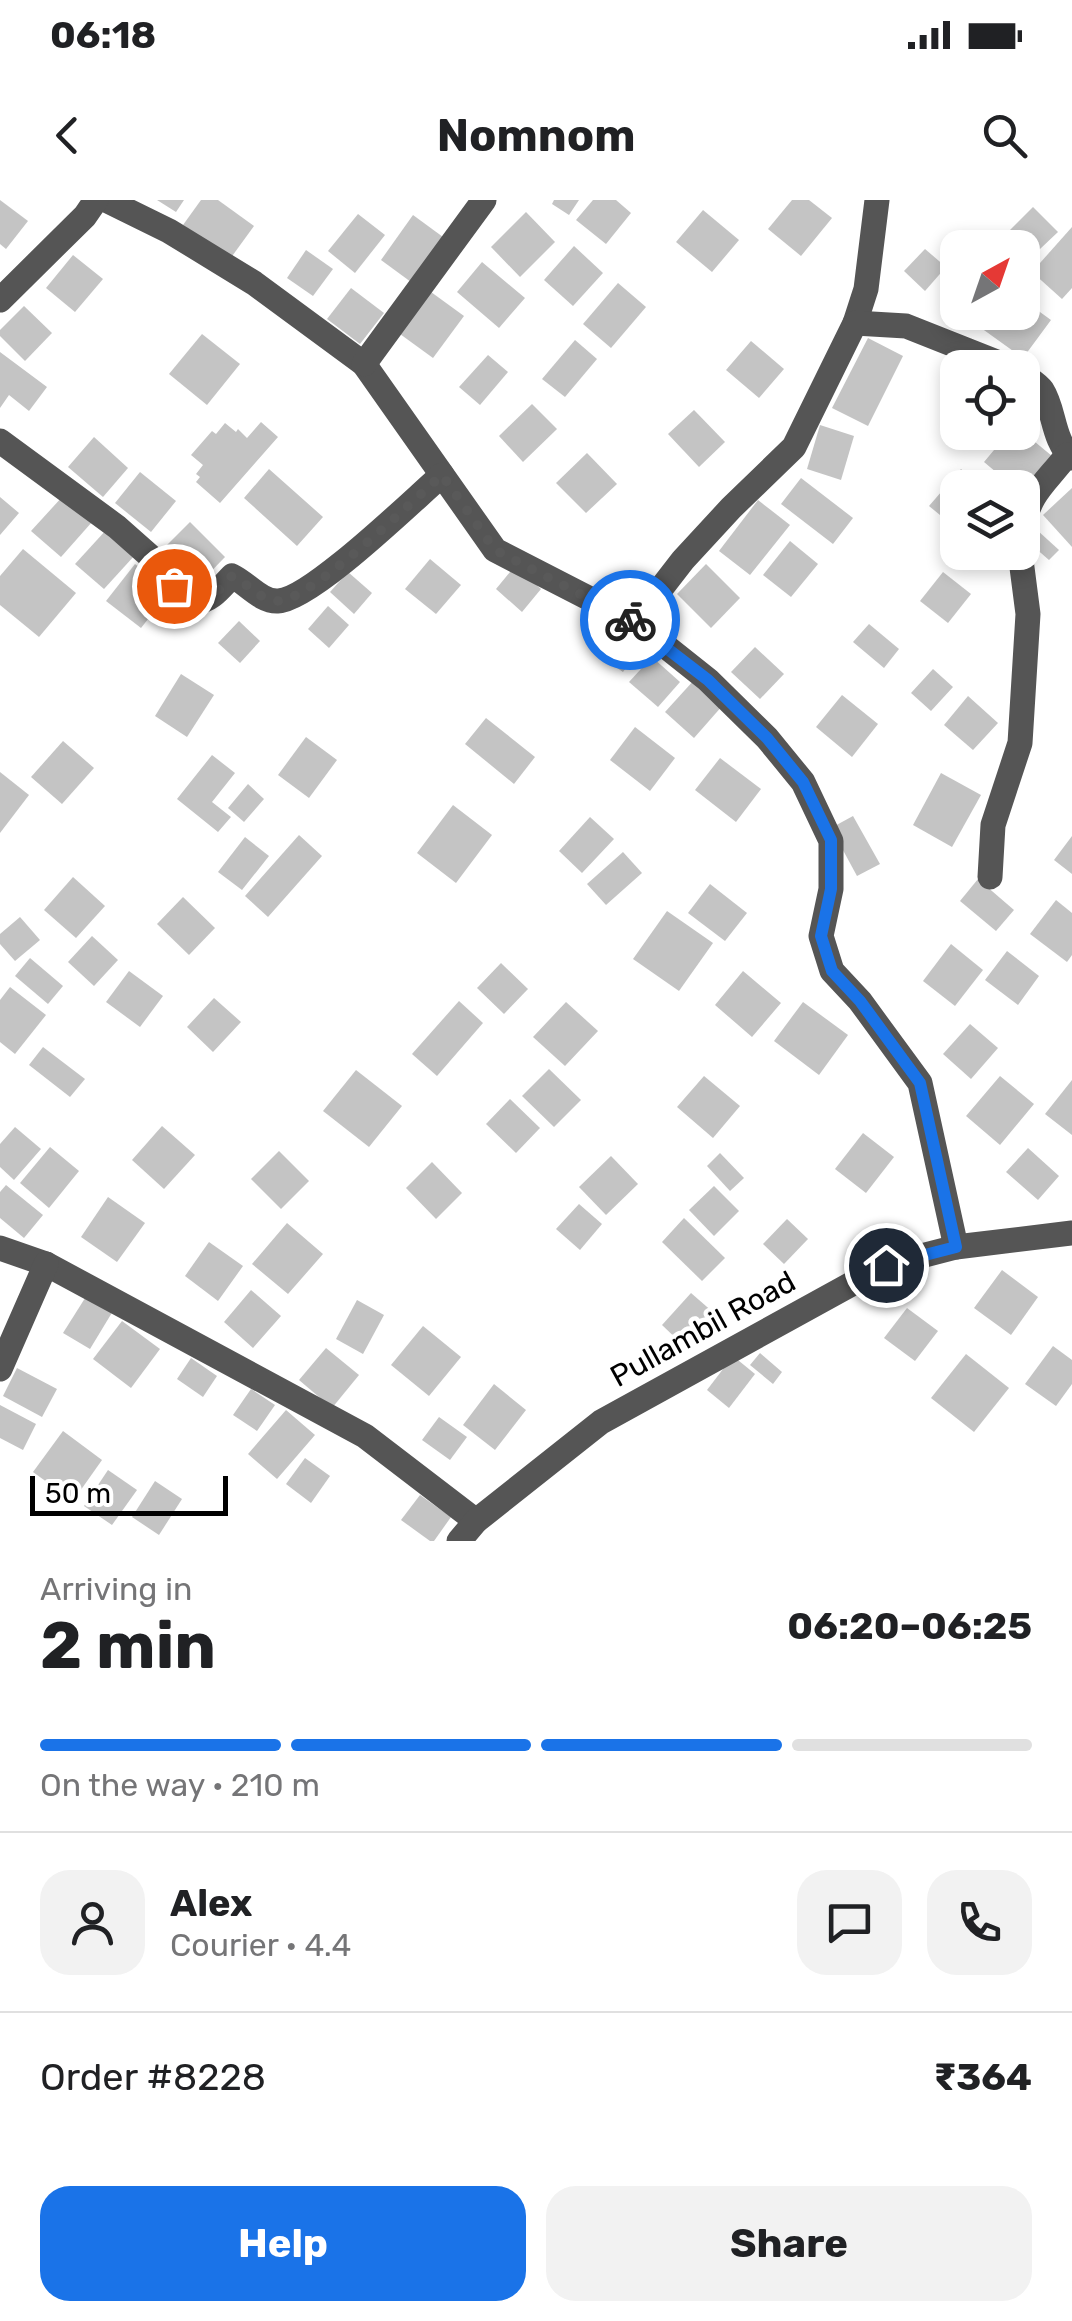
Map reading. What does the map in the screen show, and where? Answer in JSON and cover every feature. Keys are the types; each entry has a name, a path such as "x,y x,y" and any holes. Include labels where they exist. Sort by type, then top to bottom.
{"street":[{"path":"0,300 85,216 96,200"},
{"path":"106,200 169,231 254,283 364,364 495,550 635,622 708,680 767,738 803,782 831,840 831,889 821,936 832,971 860,1001 920,1083 956,1247"},
{"path":"364,364 484,200"},
{"path":"635,622 683,560 794,446 855,324 866,288 877,200"},
{"path":"855,324 906,326 967,350"},
{"path":"1040,387 1070,456 1040,487"},
{"path":"0,441 118,527 152,558 174,586 196,602 204,602 232,576 276,602 293,597 355,554 442,475"},
{"path":"990,877 994,826 1020,743 1028,614 1022,570"},
{"name":"Pullambil Road","path":"467,1531 600,1422 886,1265 956,1247 1072,1232"},
{"path":"0,1248 46,1264 365,1436 467,1531"},
{"path":"0,1368 46,1264"}],"building":[{"path":"0,200 28,221 6,249 0,244"},
{"path":"157,200 184,200 176,212"},
{"path":"201,200 218,200 254,226 230,259 183,225"},
{"path":"554,200 579,200 569,215 552,204"},
{"path":"593,200 616,200 631,213 606,244 576,220"},
{"path":"792,200 809,200 832,218 801,256 768,229"},
{"path":"1033,207 1058,232 1040,249 1040,230 1010,230"},
{"path":"703,210 739,240 712,272 676,242"},
{"path":"526,212 555,242 520,277 491,247"},
{"path":"358,214 385,235 355,273 328,251"},
{"path":"413,215 443,237 411,282 381,260"},
{"path":"1072,227 1072,288 1062,299 1040,279 1040,263"},
{"path":"574,246 603,273 573,306 544,280"},
{"path":"925,249 940,262 940,274 925,291 904,271"},
{"path":"306,250 333,269 313,296 287,278"},
{"path":"73,255 103,279 75,312 46,288"},
{"path":"482,262 525,298 499,328 457,292"},
{"path":"618,283 646,307 611,348 583,324"},
{"path":"351,288 384,313 360,344 327,319"},
{"path":"431,292 464,316 433,358 400,334"},
{"path":"24,306 52,333 25,361 0,336 0,330"},
{"path":"1040,312 1051,320 1029,350 1012,350 984,330 1040,330"},
{"path":"202,334 240,364 207,405 169,374"},
{"path":"868,338 903,356 868,426 832,408"},
{"path":"575,340 597,359 565,397 542,379"},
{"path":"751,341 784,369 759,398 726,370"},
{"path":"0,352 47,387 29,411 9,395 0,408"},
{"path":"488,355 508,372 480,405 459,387"},
{"path":"532,404 557,429 523,462 499,436"},
{"path":"694,410 725,442 699,467 668,434"},
{"path":"261,422 278,437 220,503 196,482 200,477 196,474 203,465 191,455 212,431 216,434 225,423 247,438"},
{"path":"820,425 854,436 841,480 807,469"},
{"path":"94,437 128,468 103,497 68,467"},
{"path":"1040,446 1052,456 1040,470 994,470 984,462 994,450 1040,450"},
{"path":"587,453 617,484 586,513 556,483"},
{"path":"269,469 323,517 297,546 244,498"},
{"path":"140,472 176,501 151,532 115,503"},
{"path":"801,478 853,518 833,544 781,504"},
{"path":"1072,488 1072,547 1043,515"},
{"path":"940,493 940,515 929,506"},
{"path":"63,496 92,522 61,557 31,531"},
{"path":"0,497 19,513 0,535"},
{"path":"758,500 790,525 750,575 719,551"},
{"path":"190,522 225,557 197,586 162,550"},
{"path":"107,529 135,555 104,589 75,564"},
{"path":"1040,533 1059,550 1049,560 1040,552"},
{"path":"790,541 818,564 791,597 763,575"},
{"path":"23,549 76,593 39,637 0,605 0,576"},
{"path":"430,559 461,585 436,614 405,589"},
{"path":"135,564 170,591 141,628 106,601"},
{"path":"706,564 740,598 711,628 677,594"},
{"path":"515,566 541,589 522,612 496,589"},
{"path":"348,572 372,593 354,614 330,592"},
{"path":"943,572 971,594 948,623 920,601"},
{"path":"328,606 349,625 329,648 308,629"},
{"path":"239,621 260,641 240,663 218,643"},
{"path":"869,624 899,649 884,668 853,642"},
{"path":"623,626 644,641 623,672 601,657"},
{"path":"755,647 784,674 760,699 731,672"},
{"path":"652,657 680,682 658,707 629,682"},
{"path":"933,669 953,687 931,711 911,693"},
{"path":"181,674 214,695 187,737 155,716"},
{"path":"695,679 723,705 694,738 665,712"},
{"path":"842,695 878,724 852,757 816,727"},
{"path":"968,696 998,723 973,750 944,725"},
{"path":"486,718 535,757 514,784 465,744"},
{"path":"635,727 675,758 650,791 610,760"},
{"path":"306,737 337,760 309,798 278,775"},
{"path":"63,741 94,768 62,804 31,777"},
{"path":"212,755 235,773 212,802 231,817 218,832 177,799"},
{"path":"720,758 761,789 736,822 695,790"},
{"path":"0,772 29,795 0,833"},
{"path":"941,773 981,795 952,847 913,825"},
{"path":"248,784 264,799 244,822 228,808"},
{"path":"453,805 492,835 456,883 417,853"},
{"path":"853,816 880,864 857,876 831,828"},
{"path":"590,817 614,839 582,873 559,851"},
{"path":"299,835 322,856 268,917 245,896"},
{"path":"1072,836 1072,874 1054,860"},
{"path":"245,837 269,856 242,890 218,872"},
{"path":"623,852 642,873 606,905 587,884"},
{"path":"73,877 105,906 76,938 44,910"},
{"path":"978,879 1014,910 996,931 960,901"},
{"path":"710,884 747,913 725,941 688,913"},
{"path":"183,897 215,928 189,955 157,924"},
{"path":"1056,900 1072,913 1072,955 1067,962 1030,934"},
{"path":"667,911 713,943 679,991 633,959"},
{"path":"20,917 40,940 15,961 0,944 0,934"},
{"path":"92,936 118,960 94,986 68,962"},
{"path":"951,944 983,970 955,1006 923,981"},
{"path":"1007,951 1039,976 1018,1005 985,980"},
{"path":"30,958 63,986 48,1004 15,976"},
{"path":"501,963 528,989 504,1014 477,988"},
{"path":"129,971 163,996 140,1027 106,1002"},
{"path":"743,971 781,1003 752,1037 715,1005"},
{"path":"10,987 46,1015 15,1054 0,1042 0,1000"},
{"path":"214,998 241,1022 213,1052 187,1027"},
{"path":"459,1001 483,1023 437,1076 412,1054"},
{"path":"566,1002 598,1031 565,1066 533,1037"},
{"path":"803,1002 848,1035 819,1075 774,1041"},
{"path":"970,1024 998,1048 971,1079 943,1054"},
{"path":"43,1047 85,1079 70,1097 29,1065"},
{"path":"549,1069 581,1100 554,1127 522,1096"},
{"path":"356,1070 402,1106 369,1147 323,1111"},
{"path":"704,1076 740,1106 713,1138 677,1107"},
{"path":"1000,1076 1034,1104 1000,1145 966,1116"},
{"path":"1072,1080 1072,1135 1045,1114"},
{"path":"510,1099 540,1128 516,1153 486,1124"},
{"path":"162,1126 195,1155 164,1189 132,1160"},
{"path":"15,1127 41,1149 14,1180 0,1167 0,1144"},
{"path":"863,1133 894,1157 866,1193 835,1169"},
{"path":"50,1147 79,1171 49,1208 20,1183"},
{"path":"1028,1148 1059,1176 1038,1200 1006,1172"},
{"path":"279,1151 309,1181 281,1209 251,1179"},
{"path":"720,1153 744,1178 730,1191 707,1166"},
{"path":"611,1156 638,1184 606,1215 579,1187"},
{"path":"432,1162 462,1193 436,1219 406,1188"},
{"path":"6,1185 43,1215 24,1238 0,1218 0,1192"},
{"path":"714,1186 739,1211 714,1236 689,1210"},
{"path":"108,1197 145,1223 117,1262 81,1237"},
{"path":"579,1204 602,1224 580,1250 556,1229"},
{"path":"684,1218 725,1258 702,1281 662,1242"},
{"path":"787,1219 808,1239 784,1264 763,1244"},
{"path":"287,1223 323,1254 288,1294 252,1264"},
{"path":"209,1242 243,1266 218,1301 185,1276"},
{"path":"1002,1270 1038,1297 1011,1335 974,1308"},
{"path":"251,1290 281,1316 253,1348 224,1322"},
{"path":"691,1293 714,1313 684,1346 662,1325"},
{"path":"87,1295 113,1311 90,1349 63,1333"},
{"path":"357,1300 384,1315 363,1354 336,1339"},
{"path":"907,1308 938,1331 915,1361 884,1338"},
{"path":"122,1321 160,1349 131,1388 93,1359"},
{"path":"423,1326 461,1357 429,1396 391,1365"},
{"path":"1053,1346 1072,1360 1072,1384 1056,1406 1025,1384"},
{"path":"326,1348 359,1375 332,1408 299,1380"},
{"path":"760,1353 782,1372 773,1384 750,1365"},
{"path":"966,1354 1009,1388 974,1432 931,1398"},
{"path":"733,1356 755,1374 729,1408 707,1390"},
{"path":"191,1358 217,1376 203,1397 177,1379"},
{"path":"17,1368 57,1389 42,1417 3,1396"},
{"path":"494,1384 526,1410 495,1450 463,1425"},
{"path":"251,1389 275,1405 257,1431 233,1415"},
{"path":"0,1405 36,1424 23,1450 0,1438"},
{"path":"286,1410 315,1435 277,1479 248,1454"},
{"path":"439,1417 467,1437 450,1460 422,1440"},
{"path":"63,1431 102,1460 73,1501 33,1472"},
{"path":"305,1458 330,1476 311,1503 286,1484"},
{"path":"108,1470 137,1490 112,1525 84,1506"},
{"path":"155,1481 182,1499 159,1535 132,1517"},
{"path":"420,1495 451,1517 434,1541 401,1520"}],"way so far":[{"path":"174,586 196,602 204,602 232,576 276,602 293,597 355,554 442,475 495,550 630,620"}],"route":[{"path":"630,620 708,680 767,738 803,782 831,840 831,889 821,936 832,971 860,1001 920,1083 956,1247 886,1265"}]}
